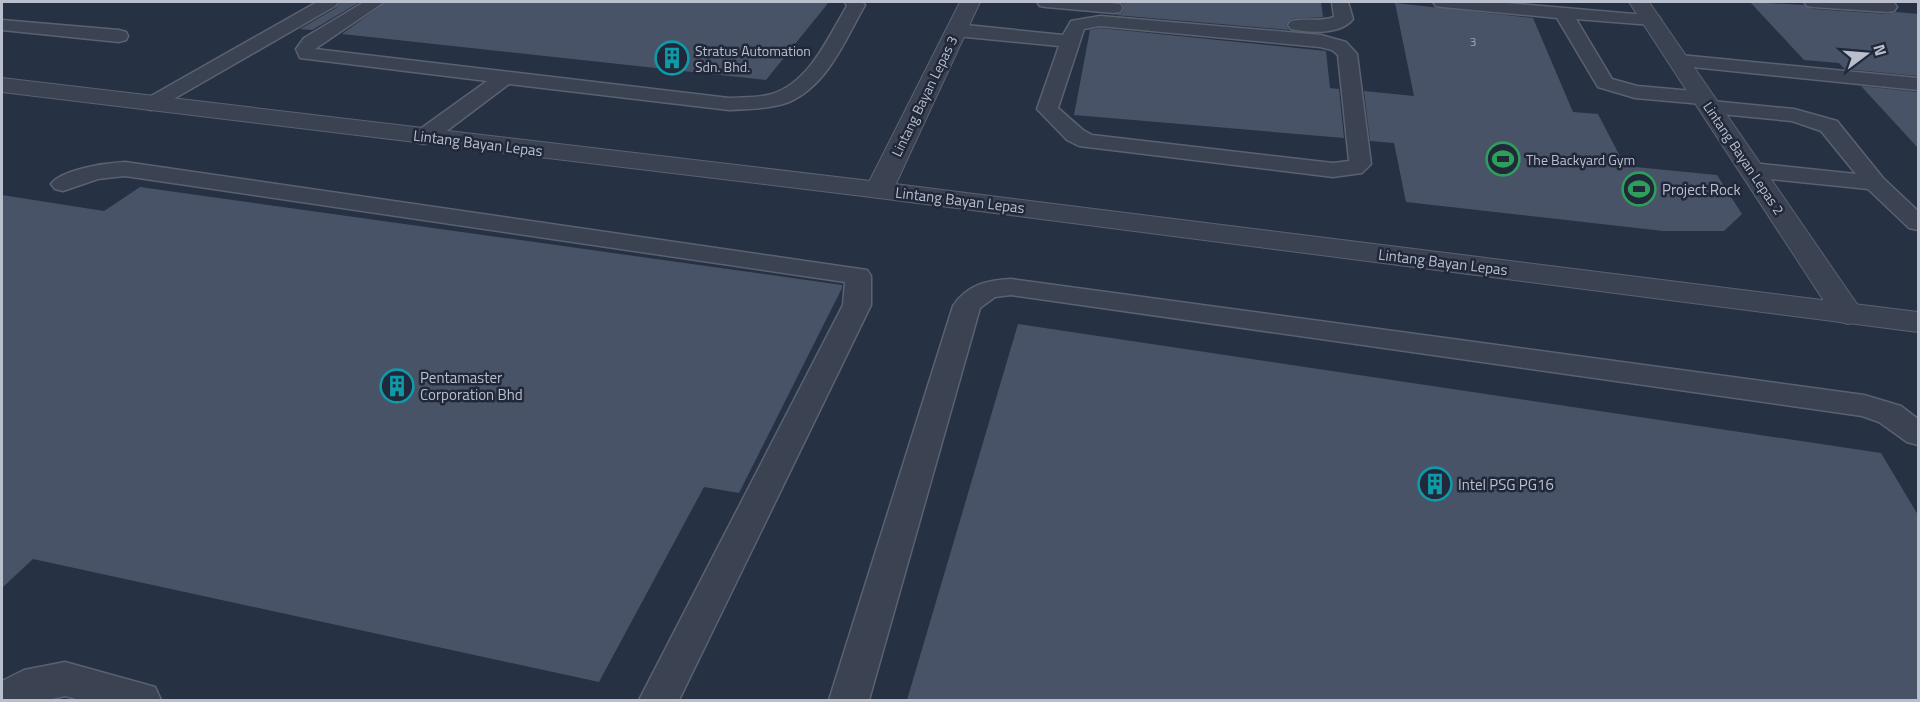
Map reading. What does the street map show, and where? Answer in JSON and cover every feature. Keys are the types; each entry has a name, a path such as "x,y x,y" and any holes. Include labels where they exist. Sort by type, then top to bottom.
{"street":[{"name":"Lintang Bayan Lepas 3","path":"879,190 970,2"},
{"name":"Lintang Bayan Lepas 2","path":"1646,11 1848,314"},
{"name":"Lintang Bayan Lepas","path":"2,85 879,190 1918,322"}],"lane":[{"path":"151,104 329,2"},
{"path":"375,2 311,42 305,49 307,54 729,104 778,99 812,79 856,5 853,2"},
{"path":"1046,2 1084,3 1307,26 1330,25 1344,19 1340,2"},
{"path":"1442,2 1563,13 1646,11"},
{"path":"1813,2 1888,7"},
{"path":"1563,13 1605,83 1635,92 1818,121 1835,132 1875,183 1918,223"},
{"path":"1100,21 1321,41 1339,46 1347,54 1360,164 1354,168 1333,170 1095,143 1080,139 1047,109 1070,41 1077,25 1100,21"},
{"path":"2,24 119,36"},
{"path":"956,30 1070,41"},
{"path":"1680,61 1918,84"},
{"path":"424,137 503,79"},
{"path":"63,184 84,175 125,169 858,276 857,305 659,700"},
{"path":"1752,170 1875,183"},
{"path":"849,700 967,306 975,294 992,288 1011,287 1864,406 1890,414 1918,434"},
{"path":"5,700 24,688 65,679 141,700"}],"building":[{"path":"340,2 360,2 312,30 300,29 336,8"},
{"name":"Stratus Automation Sdn. Bhd.","path":"386,2 829,2 766,80 342,34"},
{"path":"1118,2 1321,2 1323,17 1291,19 1286,25 1289,30 1115,15 1122,13 1125,8 1122,3"},
{"path":"1750,2 1804,5 1813,9 1918,14 1918,76 1845,69 1839,63 1804,60"},
{"path":"1395,3 1533,18 1573,112 1598,114 1625,166 1717,175 1742,214 1724,231 1663,231 1406,202 1394,143 1370,141 1364,91 1414,96"},
{"path":"1100,28 1326,51 1330,88 1339,89 1344,138 1074,115 1090,30"},
{"path":"1861,86 1918,92 1918,148"},
{"name":"Pentamaster Corporation Bhd","path":"140,187 842,285 842,288 739,493 704,487 599,682 33,559 2,588 2,195 104,211"},
{"name":"Intel PSG PG16","path":"1018,324 1881,453 1918,515 1918,700 907,700"}],"place":[{"name":"Stratus Automation Sdn. Bhd.","path":"672,58"},
{"name":"The Backyard Gym","path":"1503,159"},
{"name":"Project Rock","path":"1639,189"},
{"name":"Pentamaster Corporation Bhd","path":"397,386"},
{"name":"Intel PSG PG16","path":"1435,484"}]}
